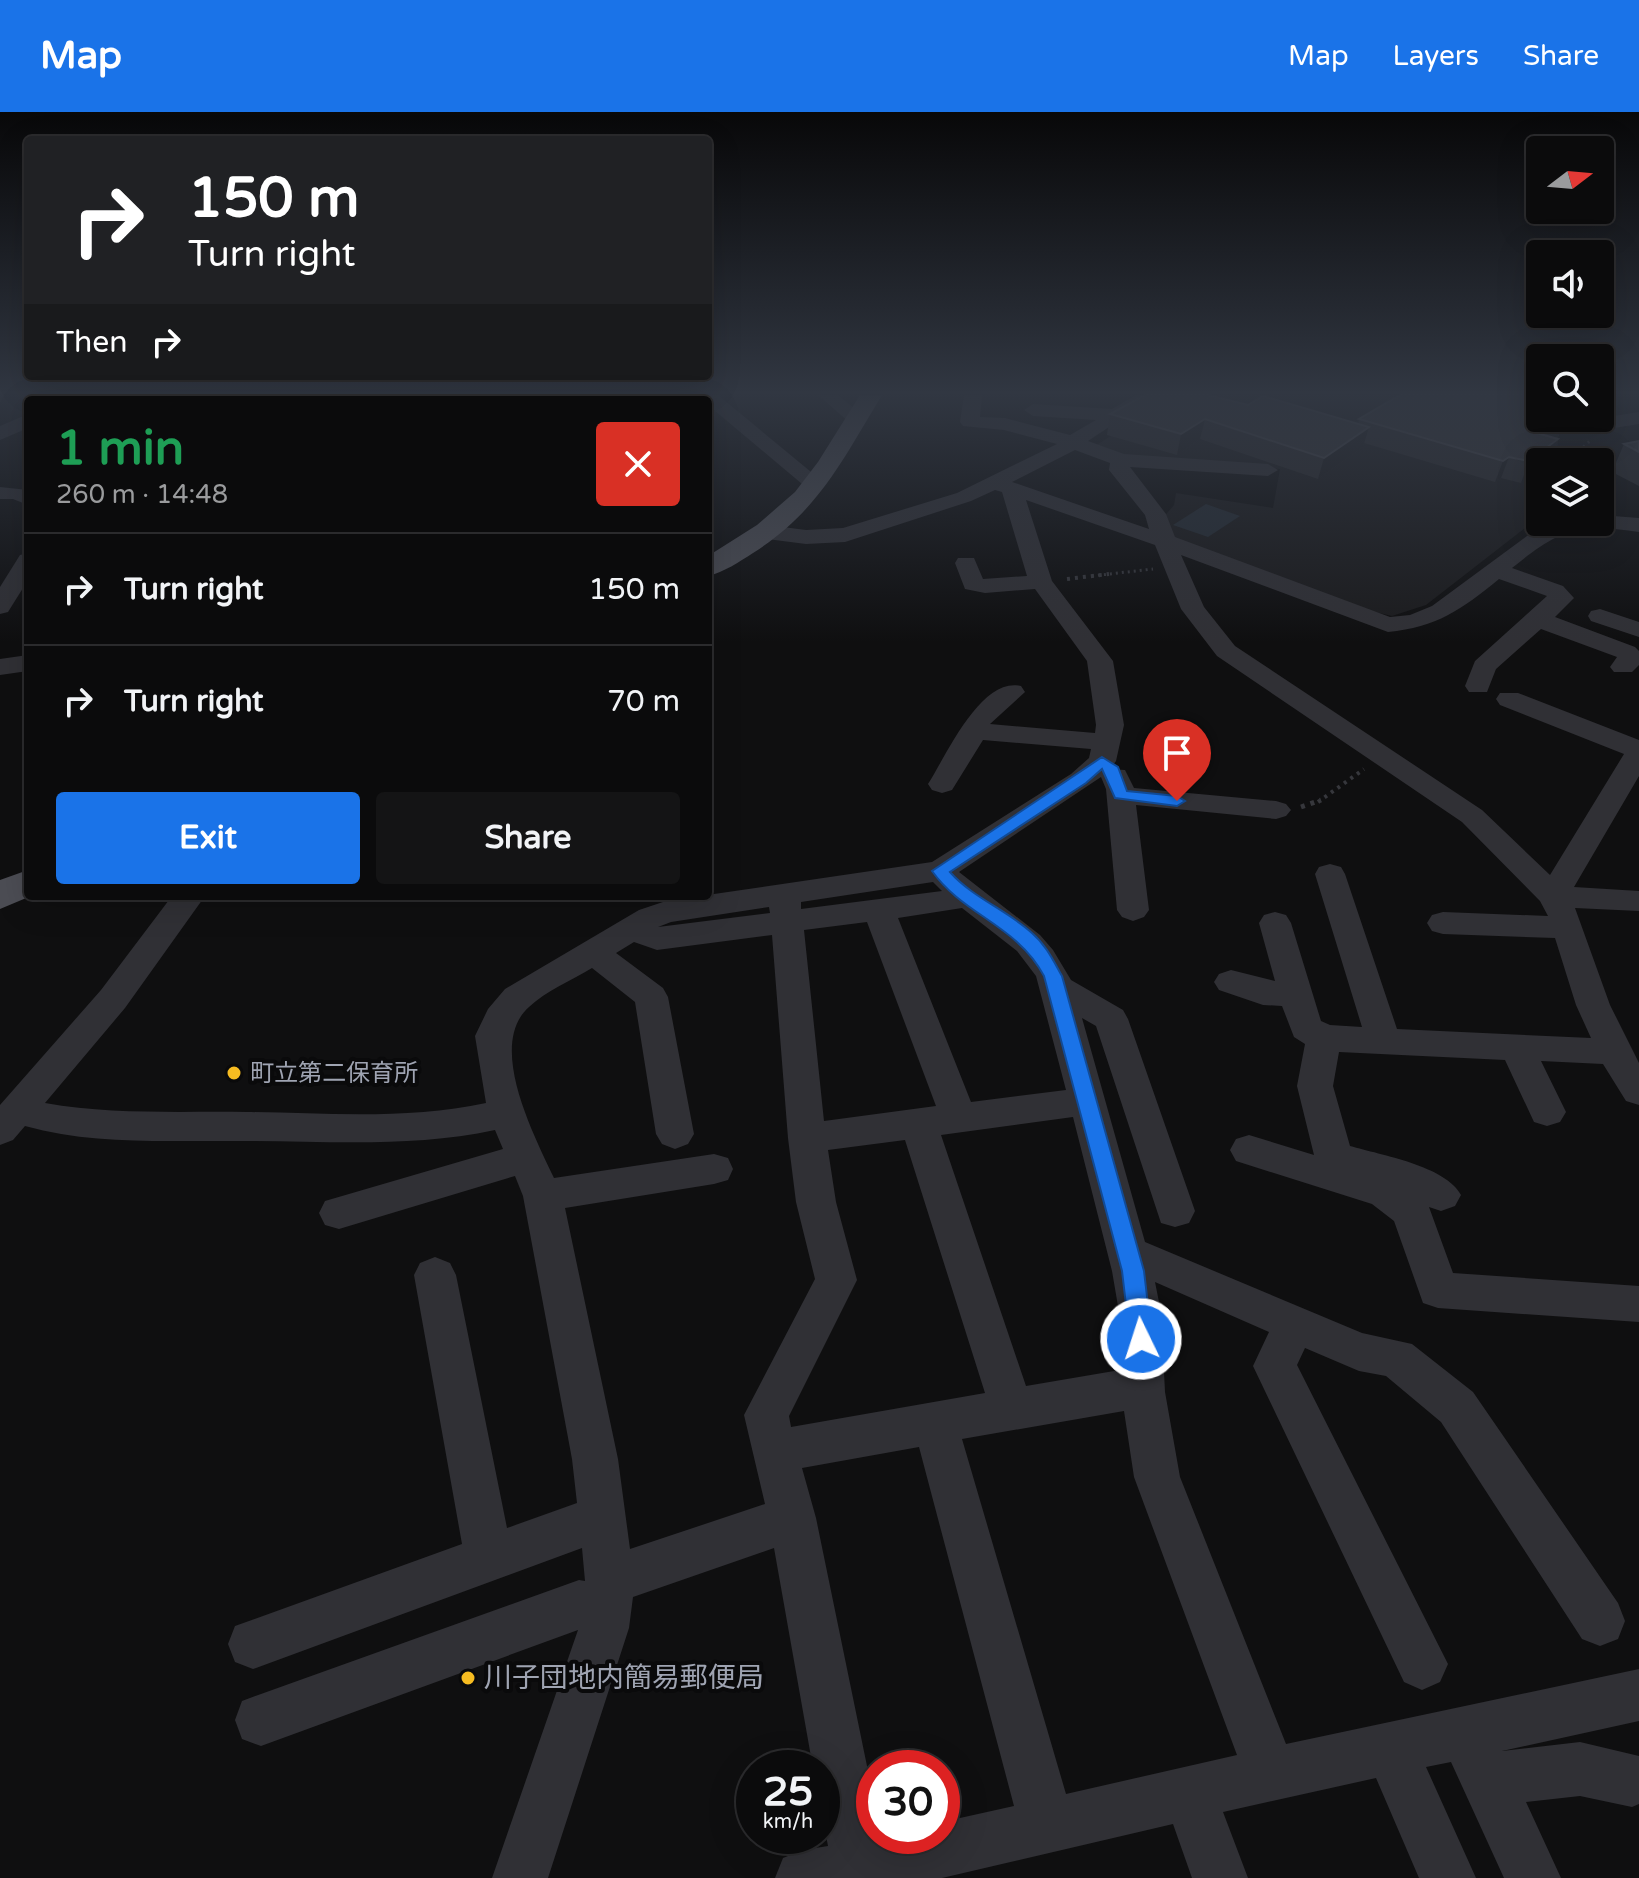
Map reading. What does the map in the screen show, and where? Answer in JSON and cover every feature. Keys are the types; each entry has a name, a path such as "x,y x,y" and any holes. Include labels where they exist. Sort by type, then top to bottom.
{"main road":[{"path":"712,565 767,532 820,477"},
{"path":"0,896 24,884"}],"street":[{"path":"806,477 815,485"},
{"path":"767,532 806,537 845,535 1004,486 1017,477"},
{"path":"1120,477 1155,514 1169,553 1202,624 1226,651 1472,816 1553,896 1568,928 1593,1005 1615,1052 1639,1091"},
{"path":"1004,486 1169,553 1388,625 1422,622 1494,570 1559,536"},
{"path":"786,909 940,871 1081,780 1104,752 1110,725 1100,661 1041,582 1004,486"},
{"path":"1614,523 1636,525"},
{"path":"1611,545 1636,525"},
{"path":"966,563 973,584 1041,582"},
{"path":"8,599 24,568"},
{"path":"1478,686 1484,666 1562,598 1555,591 1494,570"},
{"path":"1600,616 1639,630"},
{"path":"1538,619 1626,652 1632,658 1623,667"},
{"path":"0,667 24,664"},
{"path":"942,784 975,731 976,722 1012,692"},
{"path":"1509,699 1639,751 1553,896"},
{"path":"975,731 1104,752"},
{"path":"1104,752 1121,795 1133,910"},
{"path":"1121,795 1276,810"},
{"path":"940,871 964,894 1026,937 1042,955 1056,987 1129,1255 1140,1312 1143,1392 1157,1477 1271,1774"},
{"path":"1330,874 1384,1041"},
{"path":"520,1878 604,1628 608,1593 595,1459 534,1177 506,1113 493,1036 500,1018 517,998 631,929 666,912 879,910 952,900 964,894"},
{"path":"1553,896 1639,901"},
{"path":"9,1120 113,999 186,900"},
{"path":"786,909 807,1138 816,1202 836,1280 766,1415 885,1869"},
{"path":"879,910 959,1118"},
{"path":"1275,923 1306,1028 1324,1038 1615,1052"},
{"path":"1443,923 1568,928"},
{"path":"593,952 651,997 675,1134"},
{"path":"1231,982 1263,993 1296,994"},
{"path":"1056,987 1111,1019 1175,1211"},
{"path":"1324,1038 1315,1086 1334,1157 1405,1177 1441,1195"},
{"path":"1517,1048 1547,1112"},
{"path":"807,1138 1085,1101"},
{"path":"9,1120 44,1118 128,1126 353,1127 424,1125 506,1113"},
{"path":"918,1123 1012,1409"},
{"path":"1249,1150 1385,1192 1411,1211 1438,1290 1639,1304"},
{"path":"339,1213 534,1177 714,1169"},
{"path":"1129,1255 1149,1260 1359,1352 1397,1358 1457,1407 1600,1621"},
{"path":"435,1275 489,1558"},
{"path":"1294,1324 1275,1366 1422,1664"},
{"path":"776,1451 1121,1390 1143,1392"},
{"path":"935,1422 1047,1825"},
{"path":"253,1644 602,1517"},
{"path":"261,1720 579,1605 792,1518"},
{"path":"1476,1756 1639,1695"},
{"path":"1390,1748 1448,1878"},
{"path":"803,1878 885,1869 1047,1825 1390,1748 1580,1769 1632,1780"},
{"path":"1476,1756 1533,1878"},
{"path":"1189,1793 1220,1878"}],"path":[{"path":"1041,582 1169,553"},
{"path":"1276,810 1297,809 1318,802 1380,757"}],"shaded area":[{"path":"1278,477 1526,477 1526,527 1426,605 1392,616 1344,605 1170,539 1162,519 1174,505 1176,493 1273,508"},
{"path":"1206,504 1240,516 1208,537 1173,525"}],"place":[{"name":"町立第二保育所","path":"234,1073"},
{"name":"川子団地内簡易郵便局","path":"468,1678"}],"route":[{"path":"1141,1339 1133,1271 1053,976 1042,955 1026,937 955,889 940,871 1081,780 1102,761 1113,771 1121,795 1177,801"}]}
